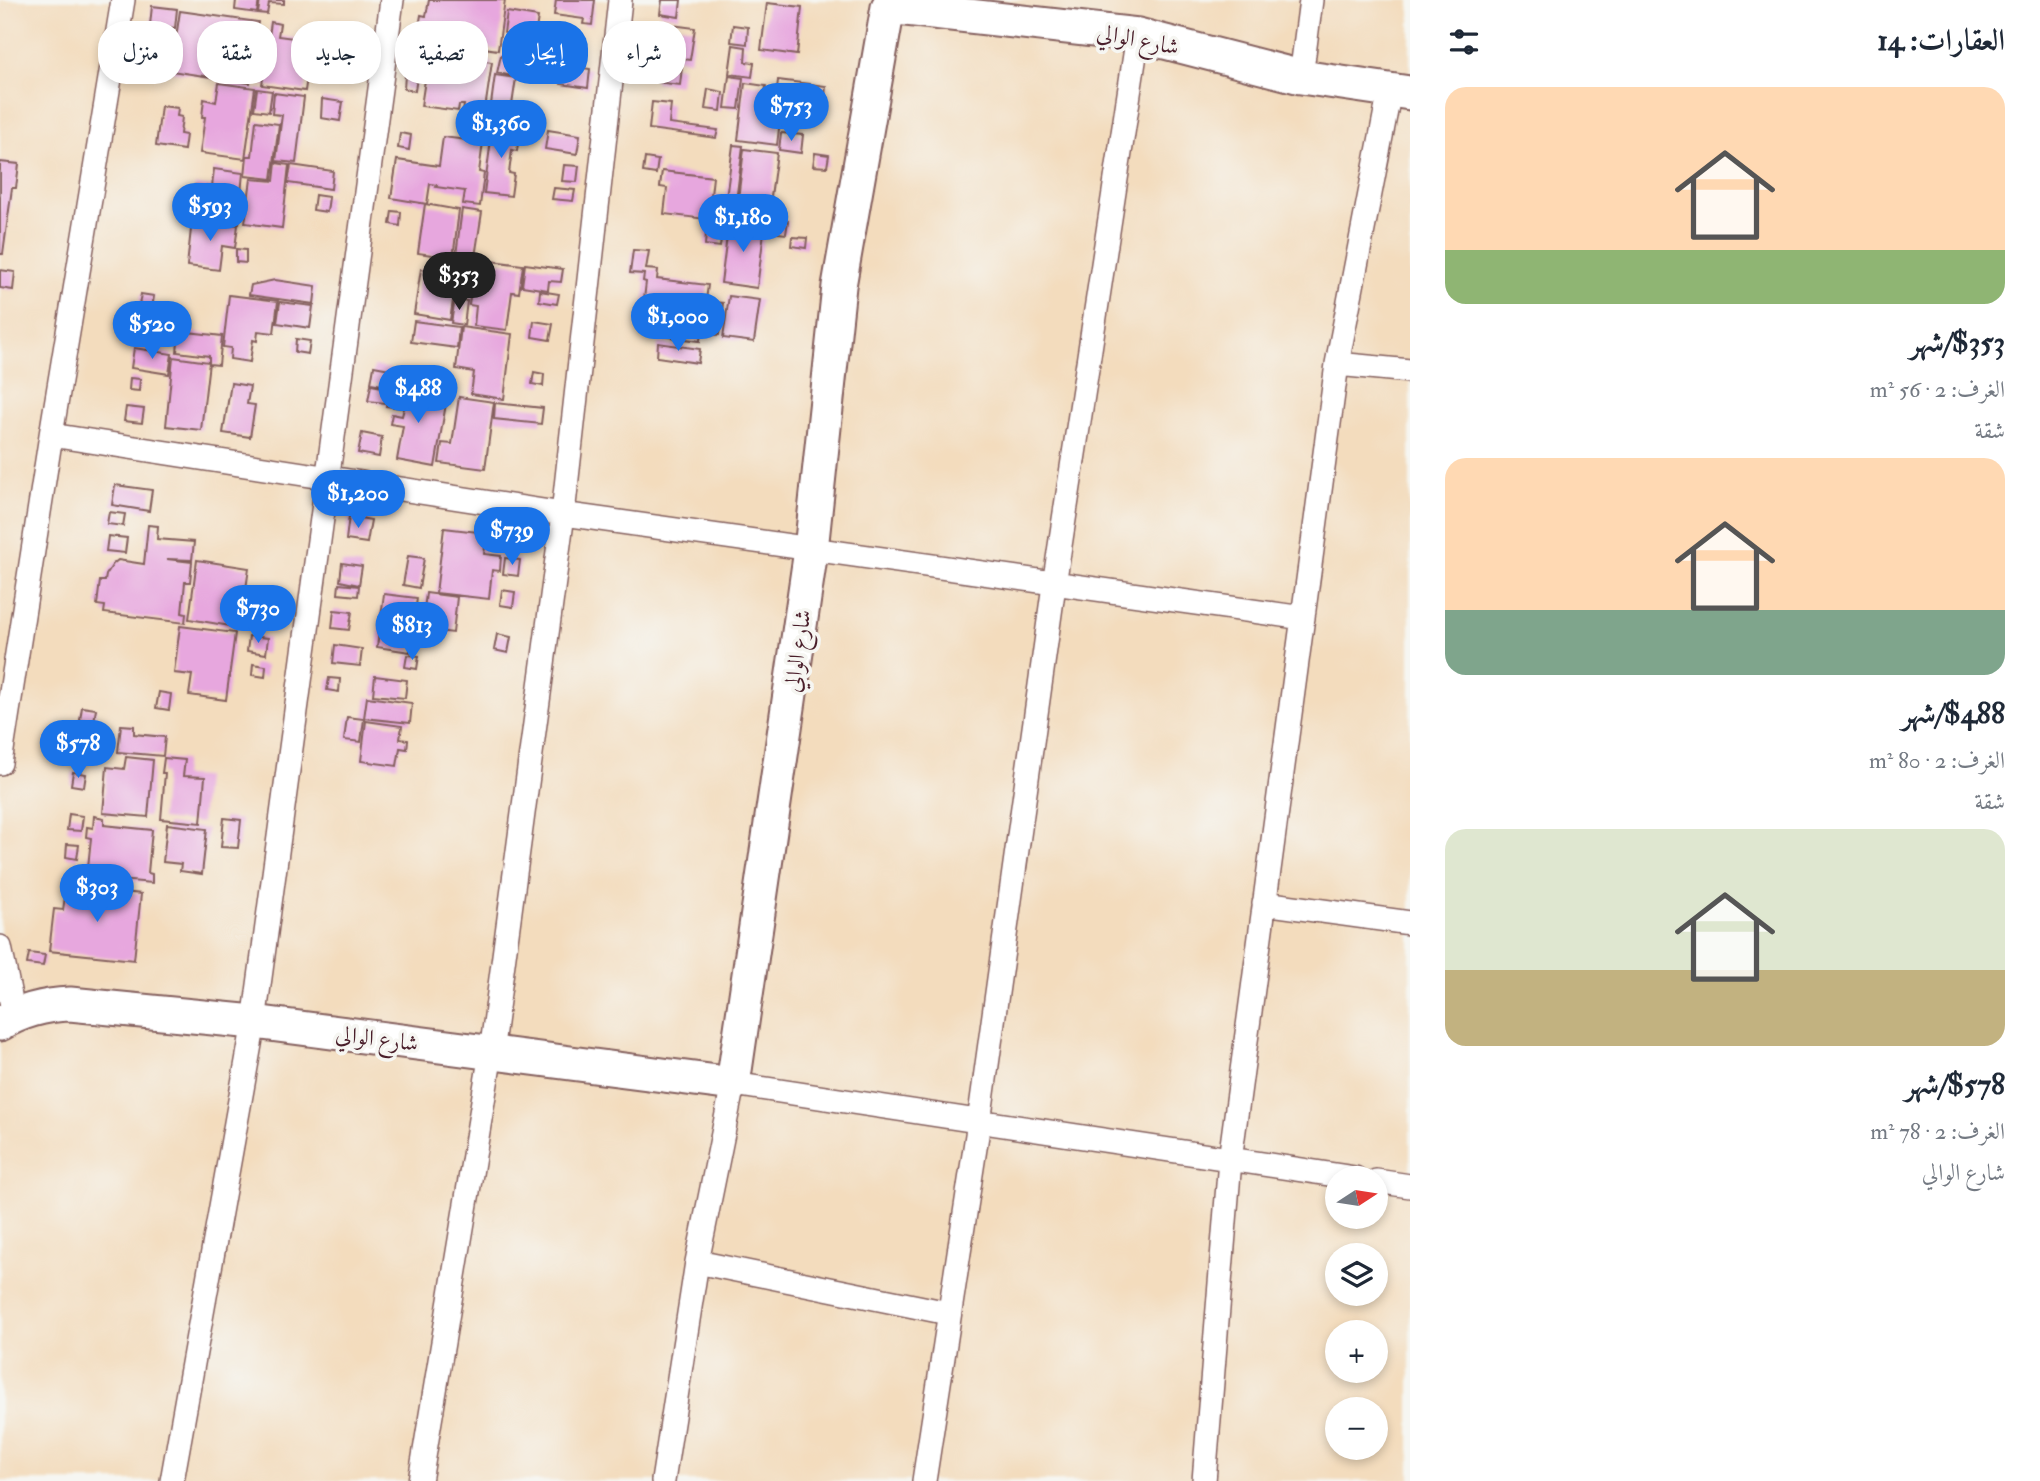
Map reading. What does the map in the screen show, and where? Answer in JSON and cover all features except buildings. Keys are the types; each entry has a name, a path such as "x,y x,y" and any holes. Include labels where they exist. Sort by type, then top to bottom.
{"main road":[{"name":"شارع الوالي","path":"7,1020 50,1005 69,1004 254,1022 733,1084 811,550 839,286 888,3 1138,35 1301,77 1400,91"}],"street":[{"path":"0,763 4,707 123,0"},
{"path":"172,1481 254,1022 393,0"},
{"path":"420,1481 491,1054 563,514 620,0"},
{"path":"1301,77 1311,0"},
{"path":"924,1481 979,1122 1054,585 1138,35"},
{"path":"1204,1481 1230,1160 1337,364 1400,91"},
{"path":"1337,364 1410,371"},
{"path":"51,435 563,514 1303,618"},
{"path":"1264,903 1410,923"},
{"path":"0,947 7,1020"},
{"path":"663,1481 697,1262 733,1084 1325,1174"},
{"path":"1388,1183 1410,1186"},
{"path":"697,1262 948,1313"}]}
